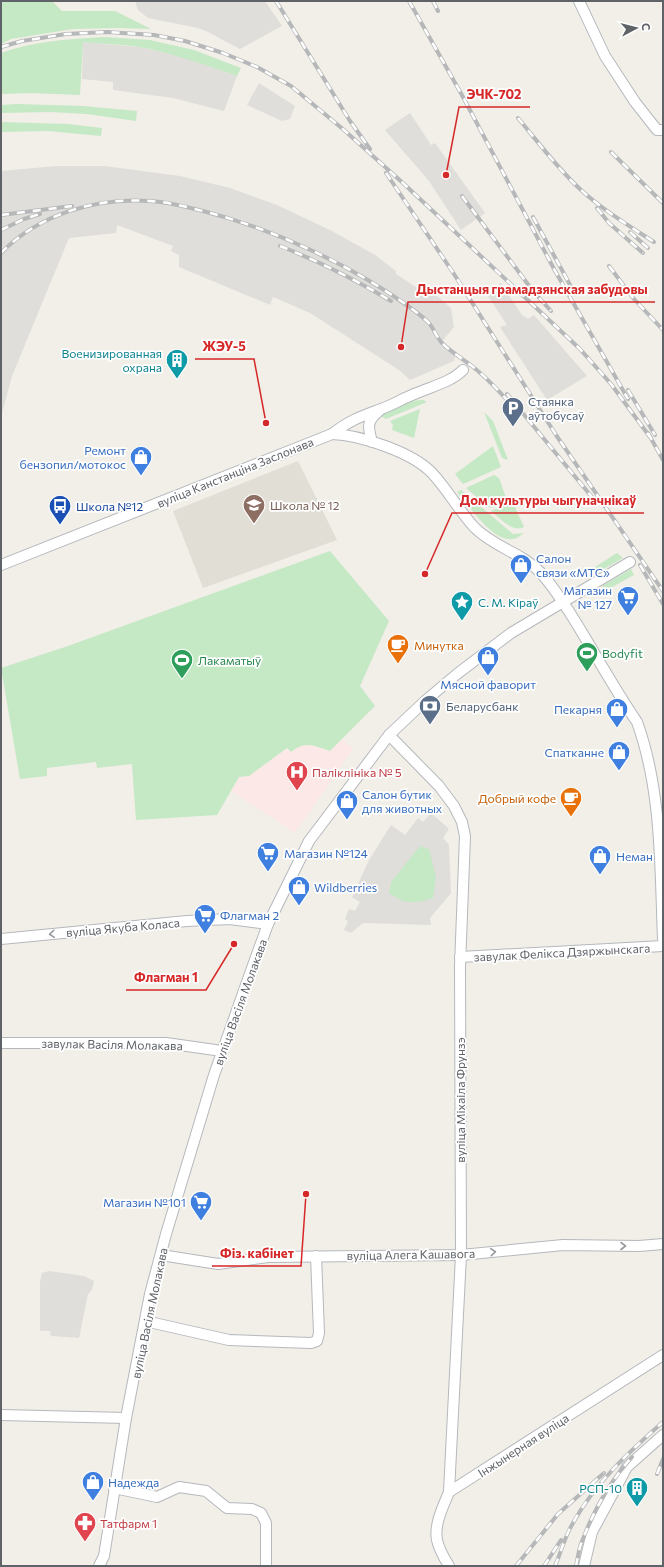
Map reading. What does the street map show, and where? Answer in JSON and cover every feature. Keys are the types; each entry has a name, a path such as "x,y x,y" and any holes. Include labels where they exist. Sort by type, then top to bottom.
{"street":[{"path":"579,1 605,56 635,102 657,130 663,130"},
{"name":"вуліца Канстанціна Заслонава","path":"1,565 332,434 348,422 382,409 406,397 457,376 463,370"},
{"path":"372,442 368,432 370,421 382,409"},
{"path":"332,434 346,434 372,442 412,458 422,464 432,473 470,522 484,536 536,568 563,601 638,722 655,790 663,939"},
{"name":"вуліца Васіля Молакава","path":"99,1566 103,1561 126,1418 146,1321 150,1294 191,1149 222,1051 268,924 309,842 389,735 425,701 457,674 507,637 563,601 630,562"},
{"name":"вуліца Міхаіла Фрунзэ","path":"389,735 439,786 454,806 462,822 465,836 460,957 461,1255 449,1492"},
{"name":"вуліца Якуба Коласа","path":"1,939 187,921 230,919 268,924"},
{"name":"завулак Фелікса Дзяржынскага","path":"460,957 663,946"},
{"name":"завулак Васіля Молакава","path":"1,1043 166,1044 222,1051"},
{"name":"вуліца Алега Кашавога","path":"161,1255 218,1264 268,1256 461,1255 563,1246 639,1246 663,1244"},
{"path":"146,1321 229,1340 311,1343 317,1341 319,1333 316,1256"},
{"name":"Інжынерная вуліца","path":"449,1492 663,1355"},
{"path":"1,1415 126,1418"},
{"path":"584,1566 592,1532 627,1467 663,1435"},
{"path":"114,1488 157,1497 179,1487 206,1491 227,1508 252,1509 261,1513 266,1522 266,1566"},
{"path":"448,1566 439,1547 436,1532 439,1518 449,1492"}],"shaded area":[{"path":"135,1 265,1 282,26 240,49 198,28 148,18 138,10"},
{"path":"83,42 139,47 167,53 237,76 224,111 173,98 113,90 113,82 82,79"},
{"path":"259,83 295,106 290,119 282,121 247,105"},
{"path":"410,113 431,145 435,143 485,213 461,230 429,181 385,130"},
{"path":"56,166 104,166 180,176 230,188 277,205 332,231 375,255 396,271 396,274 419,289 429,289 451,308 454,327 440,344 455,356 454,361 410,380 399,370 310,313 273,297 270,305 179,267 179,255 171,251 173,246 117,225 116,233 69,238 12,376 1,417 1,171"},
{"path":"501,283 522,315 528,319 534,315 587,376 547,400 500,327 507,325 486,293"},
{"name":"Школа № 12","path":"298,461 337,540 203,588 173,511"},
{"path":"342,739 353,749 295,833 231,791 239,777 249,776 287,748 291,752 298,747 308,744 330,751"},
{"path":"431,813 449,829 443,838 449,845 451,893 430,918 431,925 363,923 351,933 344,930 348,921 345,919 349,909 355,911 360,902 352,897 369,860 391,825 405,835 418,818 423,822","holes":["420,846 433,898 412,857"]},
{"path":"49,1271 84,1276 94,1281 92,1290 88,1294 79,1338 51,1336 50,1331 40,1331 40,1282 42,1273"}],"green space":[{"path":"1,1 52,1 62,11 115,11 151,29 73,29 11,39 1,44"},
{"path":"104,37 150,40 194,50 241,68 237,76 189,60 139,47 83,42 80,95 33,93 1,94 1,53 39,43"},
{"path":"1,105 83,106 137,111 136,121 87,114 50,112 1,113"},
{"path":"1,122 68,124 102,128 101,136 48,131 1,132"},
{"path":"423,400 427,402 386,419 381,416 395,405"},
{"path":"420,409 414,438 392,430 393,425 390,421"},
{"path":"484,412 493,421 508,460 502,458"},
{"path":"493,446 501,467 463,484 455,474"},
{"path":"494,475 499,478 507,501 490,508 466,488"},
{"path":"461,490 513,534 524,533 513,539 506,539 498,535 482,522 457,492"},
{"path":"510,503 514,505 524,527 515,528 502,521 491,511"},
{"name":"Лакаматыў","path":"330,551 389,621 360,686 375,706 330,751 310,745 301,746 291,752 287,748 249,776 239,777 217,815 136,820 132,764 97,768 96,762 47,768 47,776 20,779 1,668 68,646"},
{"path":"617,553 623,558 595,574 592,569"},
{"path":"631,569 634,575 605,591 602,586"},
{"path":"420,846 429,849 436,877 433,898 415,902 400,900 389,893 391,882"}],"railway":[{"path":"276,1 350,121 370,149"},
{"path":"409,1 463,97 554,269 628,399"},
{"path":"433,1 438,11"},
{"path":"1,47 22,41 66,34 107,32 154,35 185,41 223,53 257,67 291,86 344,130 404,184 580,349 611,384 650,437"},
{"path":"518,118 556,164 581,190 607,211 654,242"},
{"path":"611,152 663,203"},
{"path":"386,173 454,274 556,435 663,591"},
{"path":"462,196 533,291 551,311"},
{"path":"1,253 16,239 51,218 90,205 130,200 150,201 164,202 203,211 283,238 336,262 361,276 411,308 427,321 442,343 482,375 508,401"},
{"path":"1,215 72,206"},
{"path":"597,208 609,223 643,253"},
{"path":"1,230 24,219 40,214"},
{"path":"533,217 575,294"},
{"path":"630,232 648,248"},
{"path":"280,246 337,271 391,301"},
{"path":"609,266 634,299 663,330"},
{"path":"628,390 655,435"},
{"path":"507,394 596,502"},
{"path":"648,433 663,460"},
{"path":"640,565 663,604"},
{"path":"555,1566 570,1528 582,1508 602,1481 625,1457 663,1422"},
{"path":"576,1566 587,1528 598,1506 610,1485 632,1457"},
{"path":"657,1474 663,1459"},
{"path":"516,1566 558,1514 604,1473"},
{"path":"544,1566 561,1540"}],"place":[{"name":"ЭЧК-702","path":"446,175"},
{"name":"Дыстанцыя грамадзянская забудовы","path":"401,347"},
{"name":"Военизированная охрана","path":"177,380"},
{"name":"ЖЭУ-5","path":"266,423"},
{"name":"Стаянка аўтобусаў","path":"513,428"},
{"name":"Ремонт бензопил/мотокос","path":"141,476"},
{"name":"Школа № 12","path":"254,524"},
{"name":"Школа №12","path":"60,526"},
{"name":"Дом культуры чыгуначнікаў","path":"425,574"},
{"name":"Салон связи «МТС»","path":"521,584"},
{"name":"Магазин № 127","path":"628,616"},
{"name":"С. М. Кіраў","path":"462,622"},
{"name":"Минутка","path":"398,664"},
{"name":"Bodyfit","path":"587,672"},
{"name":"Мясной фаворит","path":"488,676"},
{"name":"Лакаматыў","path":"182,680"},
{"name":"Беларусбанк","path":"430,726"},
{"name":"Пекарня","path":"617,728"},
{"name":"Спатканне","path":"619,772"},
{"name":"Паліклініка № 5","path":"297,792"},
{"name":"Добрый кофе","path":"571,818"},
{"name":"Салон бутик для животных","path":"347,820"},
{"name":"Магазин №124","path":"268,872"},
{"name":"Неман","path":"600,876"},
{"name":"Wildberries","path":"299,906"},
{"name":"Флагман 2","path":"205,934"},
{"name":"Флагман 1","path":"234,944"},
{"name":"Фіз. кабінет","path":"306,1194"},
{"name":"Магазин №101","path":"201,1222"},
{"name":"Надежда","path":"93,1502"},
{"name":"РСП-10","path":"637,1508"},
{"name":"Татфарм 1","path":"85,1542"}]}
